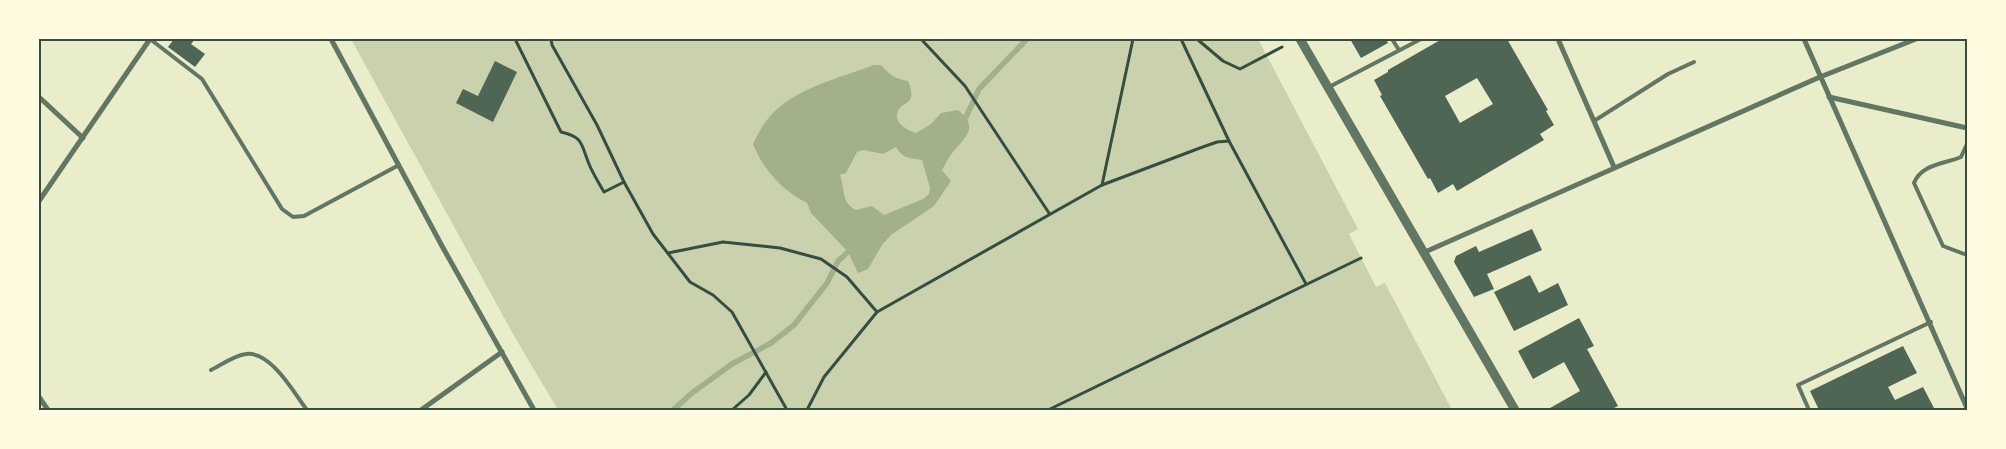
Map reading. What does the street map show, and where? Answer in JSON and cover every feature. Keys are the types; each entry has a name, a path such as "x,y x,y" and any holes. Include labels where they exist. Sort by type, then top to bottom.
{"street":[{"path":"39,201 150,39"},
{"path":"331,39 534,410"},
{"path":"1300,39 1515,410"},
{"path":"1558,39 1614,167"},
{"path":"1804,39 1931,322 1967,408"},
{"path":"1425,252 1820,77 1916,39"},
{"path":"39,97 83,138"},
{"path":"1829,97 1967,128"},
{"path":"421,410 502,352"},
{"path":"39,397 48,410"}],"lane":[{"path":"150,39 202,79 282,209 293,217 304,216 399,166"},
{"path":"1392,39 1399,50"},
{"path":"1329,87 1421,39"},
{"path":"1594,121 1668,74 1694,62"},
{"path":"1967,144 1961,157 1926,169 1917,175 1914,183 1943,246 1967,255"},
{"path":"1809,410 1798,385 1931,322"},
{"path":"211,370 244,354 261,356 274,367 307,410"}],"path":[{"path":"515,39 561,132 572,134 581,141 588,163 604,192 624,182"},
{"path":"551,39 552,45 597,125 624,182 653,234 690,282 713,296 732,312 787,410"},
{"path":"921,39 965,86 1049,214"},
{"path":"1102,185 1133,39"},
{"path":"1181,39 1229,141 1306,284"},
{"path":"1198,39 1223,61 1240,69 1282,47"},
{"path":"807,410 824,377 877,312 1102,185 1217,142 1229,141"},
{"path":"668,253 723,242 780,248 821,259 847,277 877,312"},
{"path":"1048,410 1361,258"},
{"path":"732,410 748,396 766,372"}],"shaded area":[{"path":"351,39 1258,39 1358,229 1349,234 1376,287 1385,283 1452,410 558,410 513,334"},
{"path":"874,65 881,65 893,76 908,81 911,91 910,99 897,112 897,117 900,124 908,130 916,133 931,124 941,113 958,110 969,123 969,128 968,134 950,156 942,170 951,181 934,206 891,235 882,245 868,269 858,273 848,252 811,213 807,203 789,192 774,178 762,162 753,144 767,120 789,100 816,86","holes":["896,147 901,154 922,160 930,188 929,194 923,199 884,215 872,206 856,210 851,207 846,199 840,175 846,173 857,152 864,150 883,154"]}],"building":[{"path":"174,39 195,39 191,44 205,54 195,67 168,47"},
{"path":"1350,39 1386,39 1388,43 1361,58"},
{"path":"1442,39 1507,39 1548,110 1546,111 1554,125 1540,134 1544,140 1457,191 1453,184 1438,193 1380,96 1382,95 1374,80 1388,72 1388,70","holes":["1477,78 1493,104 1460,123 1445,96"]},
{"path":"495,61 517,72 493,122 456,103 463,89 478,96"},
{"path":"1532,229 1542,250 1487,274 1494,289 1474,297 1454,262 1456,256 1476,246 1479,252"},
{"path":"1530,275 1539,293 1558,283 1568,305 1514,331 1494,292"},
{"path":"1579,318 1594,346 1587,349 1618,406 1610,410 1552,410 1550,408 1580,391 1564,362 1533,379 1518,351"},
{"path":"1903,346 1917,373 1888,387 1895,400 1923,387 1935,410 1819,410 1810,391"}],"waterway":[{"path":"966,117 979,89 1027,39"},
{"path":"673,410 692,393 732,364 771,343 794,325 827,283 838,261 848,252"}]}
